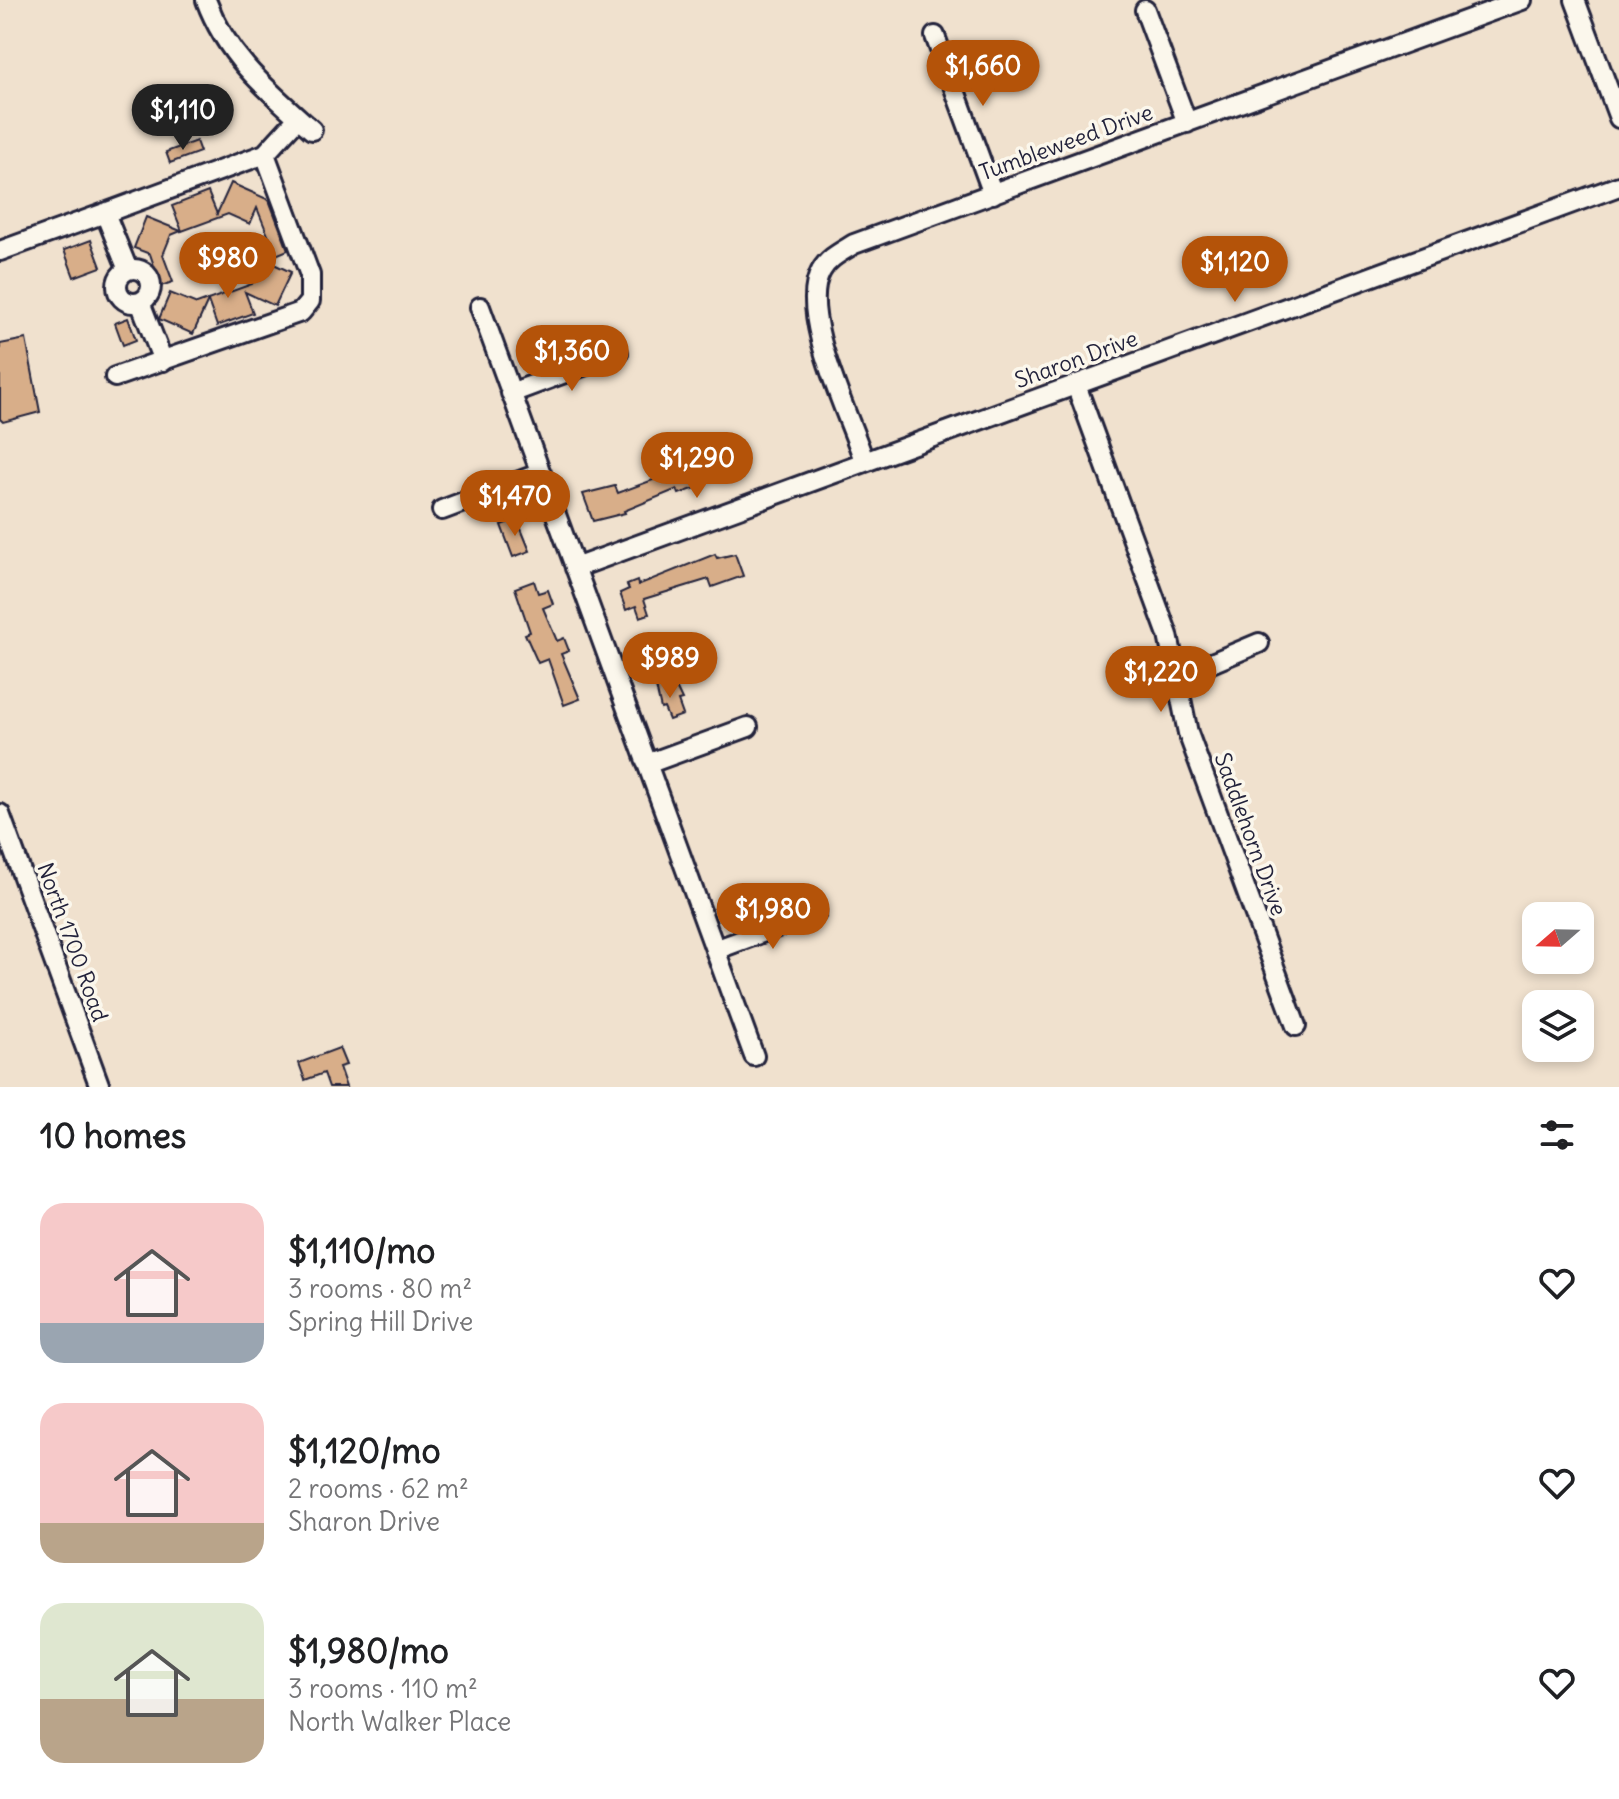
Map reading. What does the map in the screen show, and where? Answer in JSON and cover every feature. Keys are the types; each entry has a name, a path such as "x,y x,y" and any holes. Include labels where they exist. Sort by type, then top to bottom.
{"street":[{"path":"0,251 265,154 305,124 241,65 214,22 206,0"},
{"name":"Tumbleweed Drive","path":"864,461 815,324 814,292 821,271 836,254 854,244 1522,0"},
{"path":"1575,0 1619,118"},
{"path":"1145,10 1187,123"},
{"path":"935,36 993,194"},
{"path":"115,377 301,312 310,301 310,275 265,154"},
{"name":"Sharon Drive","path":"575,568 1619,186"},
{"path":"105,213 128,270 143,271 150,280 150,292 140,302 163,361"},
{"path":"480,307 754,1056"},
{"path":"511,393 618,353"},
{"name":"Saddlehorn Drive","path":"1076,385 1168,635 1188,733 1296,1026"},
{"path":"442,510 541,473"},
{"path":"1178,677 1259,643"},
{"path":"647,764 748,727"},
{"name":"North 1700 Road","path":"0,814 100,1087"},
{"path":"715,950 816,913"}],"building":[{"path":"196,141 200,152 170,163 166,152"},
{"path":"231,183 269,200 288,250 276,255 257,208 250,224 228,214 182,231 172,206 208,192 217,214"},
{"path":"146,217 181,231 171,235 163,255 173,282 161,286 150,254 134,248"},
{"path":"91,240 101,267 74,277 64,250"},
{"path":"263,259 291,272 275,306 245,292 253,313 217,326 208,301 193,334 159,319 170,293 197,304 252,284"},
{"path":"128,318 136,340 123,345 115,323"},
{"path":"26,339 40,412 3,422 0,419 0,344"},
{"path":"697,458 704,477 696,479 699,487 679,494 677,489 625,513 593,521 583,494 615,486 618,493 672,473 670,467"},
{"path":"517,519 530,551 513,557 501,525"},
{"path":"715,554 717,558 735,554 743,576 712,587 709,579 644,599 649,614 640,617 636,606 626,610 620,593 629,589 627,585 637,581 638,585"},
{"path":"534,581 538,593 548,590 553,604 543,608 557,641 564,638 569,651 561,654 580,699 564,705 548,659 538,663 525,634 530,632 515,588"},
{"path":"673,681 682,700 678,701 683,715 669,720 664,708 661,709 656,687"},
{"path":"339,1048 346,1065 339,1067 346,1087 329,1087 324,1073 305,1080 299,1063"}]}
